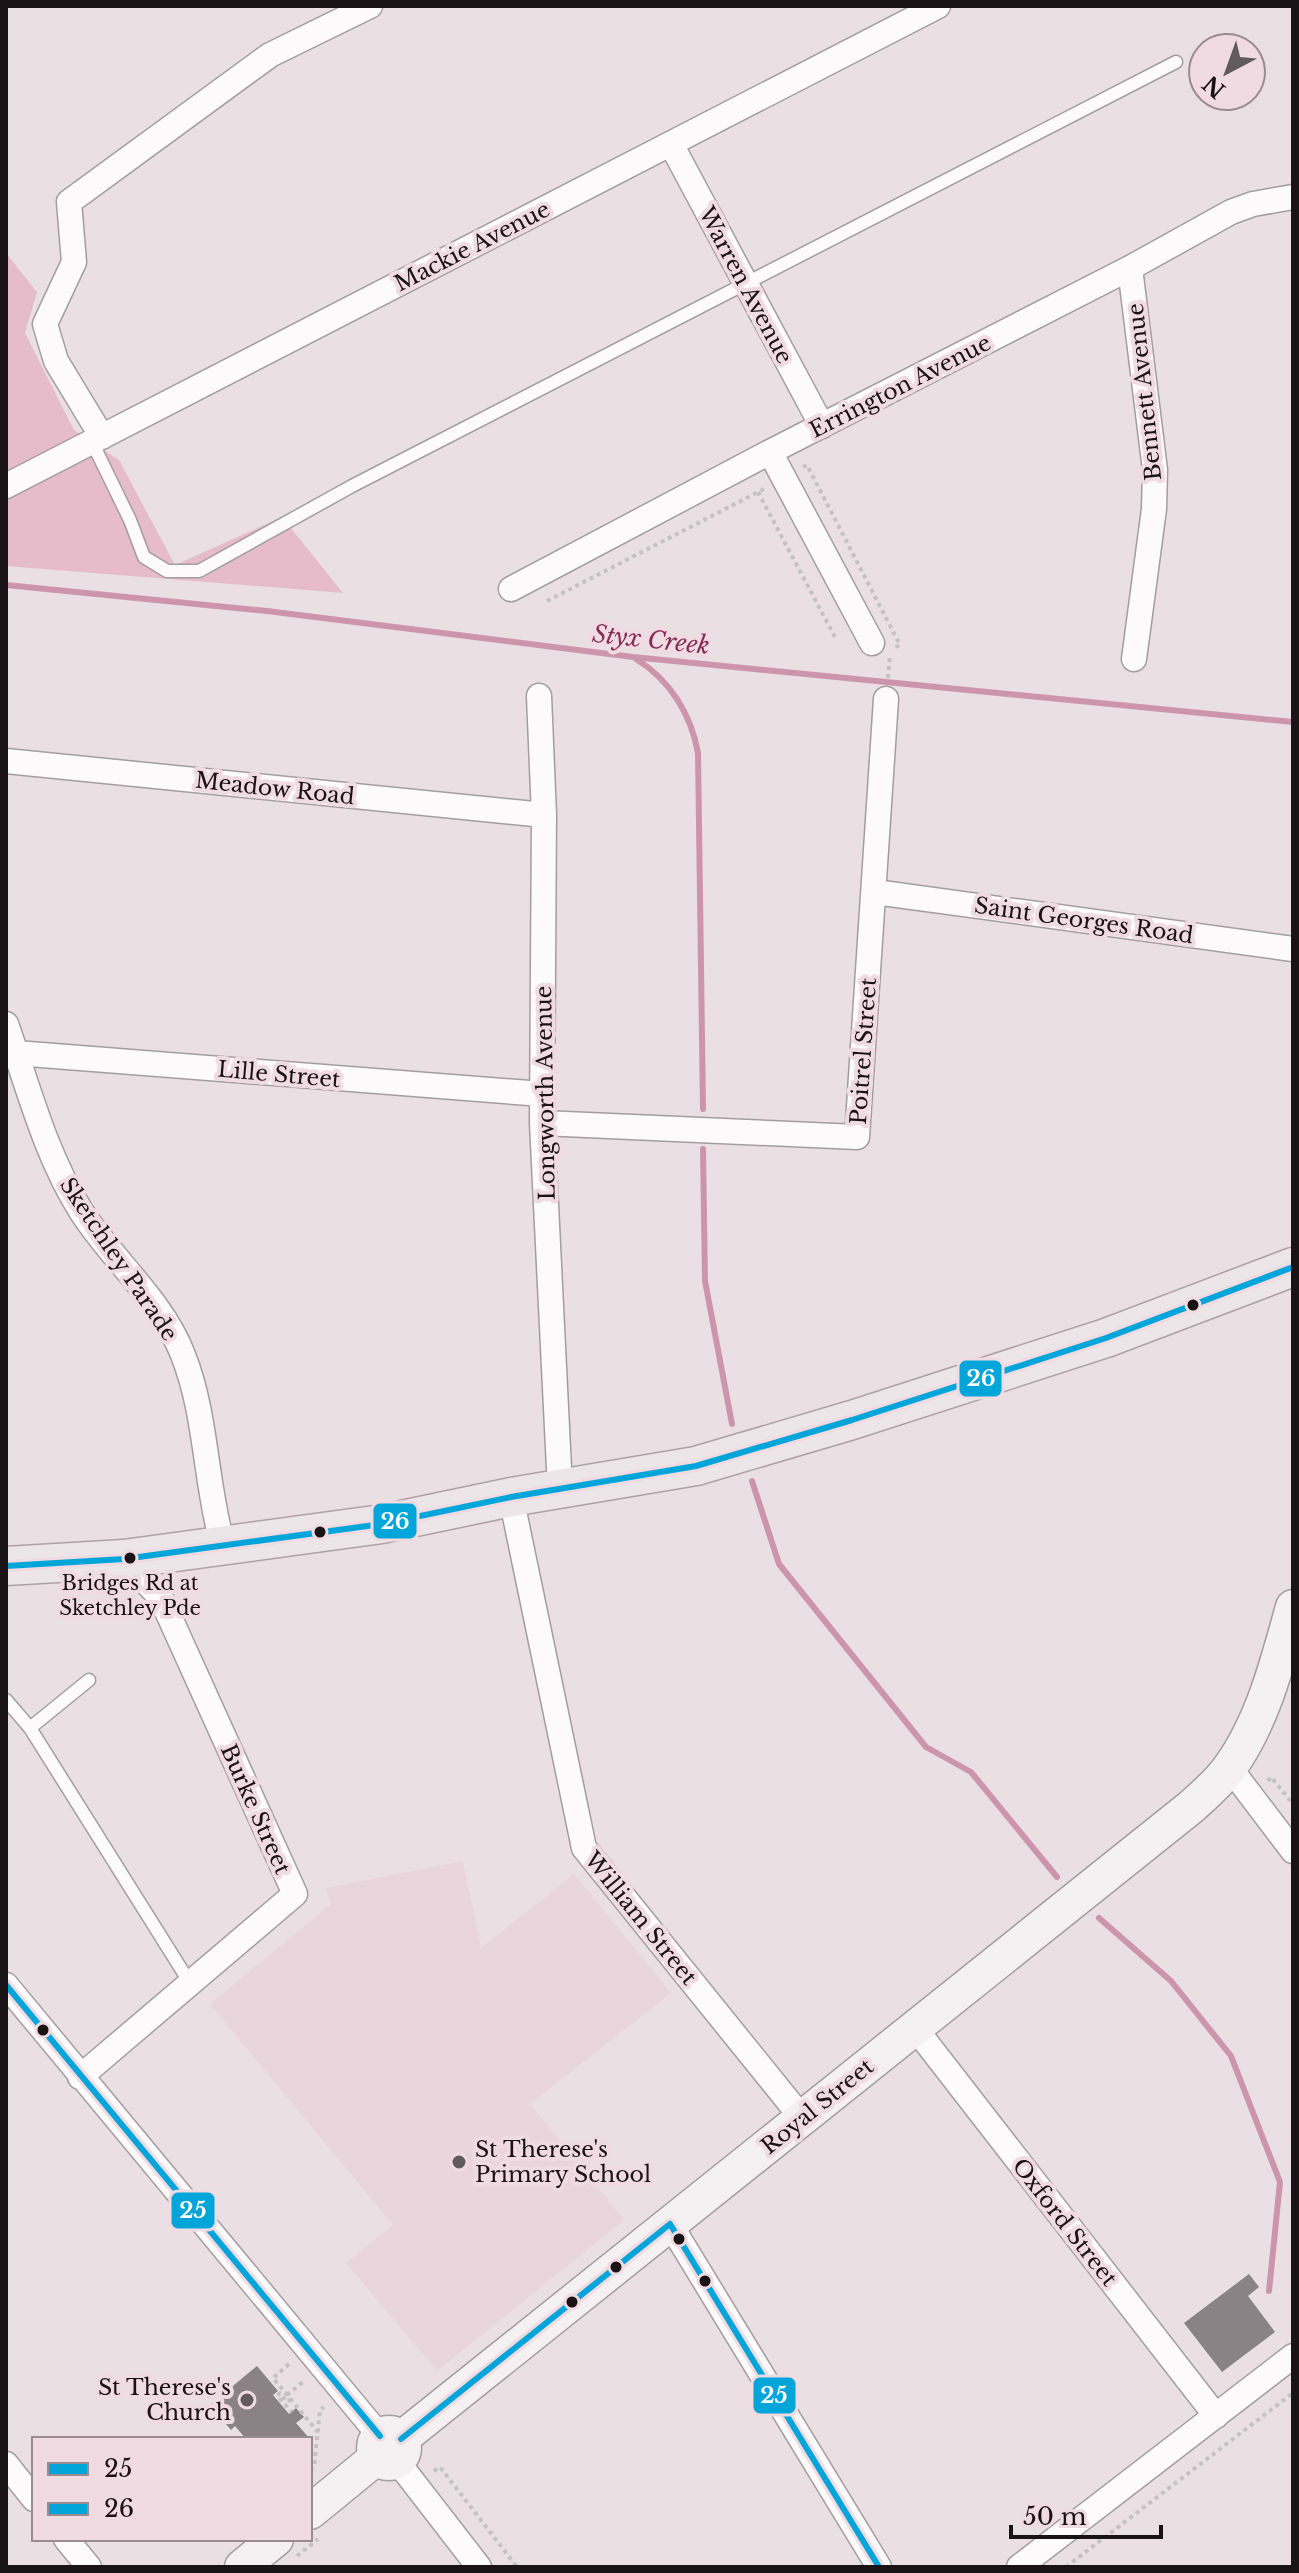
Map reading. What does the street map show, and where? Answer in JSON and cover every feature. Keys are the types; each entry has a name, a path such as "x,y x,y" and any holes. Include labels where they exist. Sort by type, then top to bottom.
{"main road":[{"path":"6,1566 124,1559 382,1524 511,1497 696,1466 852,1420 1106,1338 1293,1267"},
{"name":"Royal Street","path":"312,2510 1165,1830 1230,1768 1267,1692 1293,1607"},
{"path":"242,2567 274,2541"}],"street":[{"path":"97,439 56,361 45,324 74,262 69,202 270,55 370,6"},
{"name":"Mackie Avenue","path":"6,486 938,6"},
{"name":"Warren Avenue","path":"671,144 822,426"},
{"name":"Errington Avenue","path":"511,589 1130,268 1231,212 1253,204 1293,197"},
{"name":"Bennett Avenue","path":"1130,268 1155,470 1154,509 1134,659"},
{"path":"770,452 881,646"},
{"name":"Longworth Avenue","path":"539,696 544,815 542,1123 560,1489"},
{"name":"Poitrel Street","path":"542,1123 857,1137 886,699"},
{"name":"Meadow Road","path":"6,761 544,815"},
{"name":"Saint Georges Road","path":"875,892 1293,949"},
{"name":"Sketchley Parade","path":"6,1024 56,1164 68,1189 100,1238 168,1324 183,1353 192,1382 216,1522 223,1546"},
{"name":"Lille Street","path":"16,1053 542,1094"},
{"name":"William Street","path":"511,1497 584,1848 802,2118"},
{"path":"161,1598 173,1553"},
{"name":"Burke Street","path":"80,2077 295,1894 161,1598 124,1559"},
{"path":"1230,1768 1293,1851"},
{"path":"6,1985 388,2448 479,2567"},
{"name":"Oxford Street","path":"915,2028 1216,2416"},
{"path":"670,2224 879,2567"},
{"path":"1019,2567 1293,2356"},
{"path":"6,2464 32,2496"},
{"path":"68,2541 89,2567"}],"lane":[{"path":"97,439 144,557 167,571 199,571 352,486 1176,62"},
{"path":"30,1728 89,1680"},
{"path":"6,1700 30,1728 190,1983"}],"path":[{"path":"807,465 900,645 881,646 886,699"},
{"path":"547,601 761,490 836,639"},
{"path":"1268,1781 1271,1777 1293,1804"},
{"path":"289,2364 271,2379 318,2432"},
{"path":"292,2412 277,2396 280,2393 287,2402 303,2382"},
{"path":"1066,2567 1293,2393"},
{"path":"312,2468 320,2410 324,2407"},
{"path":"434,2471 440,2467 517,2567"}],"shaded area":[{"path":"6,253 37,292 25,333 74,430 119,460 175,565 282,517 343,593 6,566"},
{"name":"St Therese's Primary School","path":"463,1861 481,1948 574,1874 671,1993 530,2104 624,2220 437,2371 346,2263 393,2225 210,2004 331,1904 326,1888"}],"building":[{"path":"1249,2274 1259,2287 1248,2296 1275,2332 1222,2372 1184,2323"},
{"name":"St Therese's Church","path":"257,2366 278,2391 273,2395 289,2414 296,2408 304,2417 296,2423 308,2437 244,2437 235,2426 231,2430 210,2405"}],"waterway":[{"name":"Styx Creek","path":"6,585 267,611 633,657 1293,722"},
{"path":"636,659 659,677 677,699 690,725 698,753 703,1109"},
{"path":"703,1149 705,1281 732,1424"},
{"path":"752,1481 779,1564 926,1747 971,1772 1057,1877"},
{"path":"1099,1918 1171,1981 1231,2056 1280,2182 1269,2291"}],"transit line":[{"name":"26","path":"6,1566 124,1559 382,1524 511,1497 696,1466 852,1420 1106,1338 1293,1267"},
{"name":"25","path":"6,1985 380,2436"},
{"name":"25","path":"670,2224 879,2567"},
{"name":"25","path":"401,2439 670,2224"}],"place":[{"name":"Bridges Rd at Sketchley Pde","path":"130,1558"},
{"name":"St Therese's Primary School","path":"459,2162"},
{"name":"St Therese's Church","path":"247,2400"}]}
